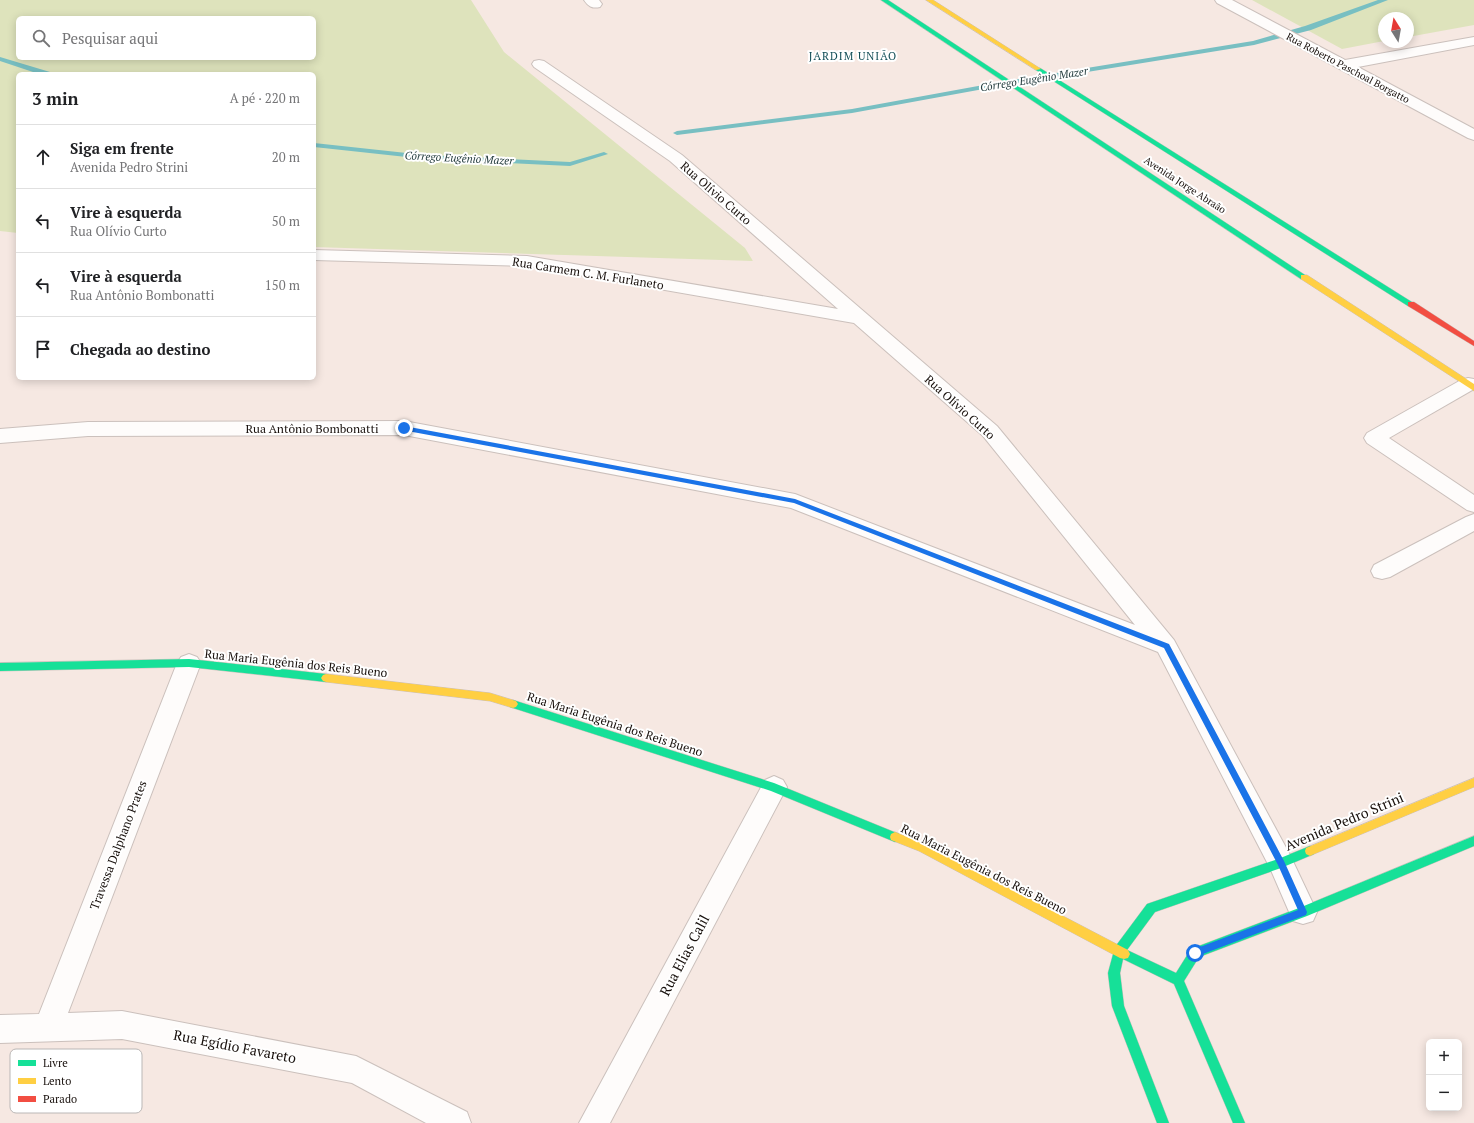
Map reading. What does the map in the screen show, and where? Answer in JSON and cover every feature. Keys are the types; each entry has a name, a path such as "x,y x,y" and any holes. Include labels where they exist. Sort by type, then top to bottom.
{"street":[{"name":"Avenida Jorge Abraão","path":"884,0 1471,386"},
{"name":"Avenida Jorge Abraão","path":"929,0 1474,344"},
{"name":"Rua Roberto Paschoal Borgatto","path":"1222,0 1474,135"},
{"path":"1344,65 1474,41"},
{"name":"Rua Olívio Curto","path":"539,64 676,158 990,431 1166,646 1281,863 1303,912"},
{"name":"Rua Carmem C. M. Furlaneto","path":"316,255 527,261 859,318"},
{"path":"1471,386 1374,438 1474,505"},
{"name":"Rua Antônio Bombonatti","path":"0,436 88,429 412,430 795,501 1166,646"},
{"path":"1382,571 1474,522"},
{"name":"Rua Maria Eugênia dos Reis Bueno","path":"0,667 189,663 490,697 774,786 923,848 1119,951 1178,980"},
{"name":"Travessa Dalphano Prates","path":"48,1027 189,663"},
{"name":"Avenida Pedro Strini","path":"1163,1123 1118,1006 1114,973 1119,951 1151,908 1281,863 1474,782"},
{"name":"Rua Elias Calil","path":"594,1123 774,786"},
{"path":"1239,1123 1178,980 1195,953 1303,912 1474,841"},
{"name":"Rua Egídio Favareto","path":"0,1029 122,1025 356,1070 456,1123"}],"green space":[{"path":"0,0 471,0 504,52 745,248 753,261 316,247 316,72 16,72 16,233 0,231"},
{"path":"1252,0 1474,0 1474,25 1414,36 1414,12 1378,12 1378,42 1342,49"}],"waterway":[{"name":"Córrego Eugênio Mazer","path":"677,133 852,111 989,86 1254,43 1308,28 1385,0"},
{"name":"Córrego Eugênio Mazer","path":"0,59 41,72"},
{"name":"Córrego Eugênio Mazer","path":"316,145 425,157 570,164 604,154"}],"traffic: fast":[{"path":"884,0 1304,277"},
{"path":"1038,69 1411,304"},
{"path":"0,667 189,663 326,678"},
{"path":"513,704 774,787 895,837"},
{"path":"1178,980 1195,953 1303,912 1474,841"},
{"path":"1163,1123 1118,1006 1114,973 1119,951 1151,908 1281,863 1310,851"},
{"path":"1124,954 1178,980"},
{"path":"1178,980 1239,1123"}],"traffic: slow":[{"path":"929,0 1038,69"},
{"path":"1304,277 1474,388"},
{"path":"326,678 490,697 513,704"},
{"path":"1310,851 1474,782"},
{"path":"895,837 923,848 1124,954"}],"traffic: jam":[{"path":"1411,304 1474,344"}],"district":[{"name":"JARDIM UNIÃO","path":"853,56"}],"route":[{"path":"404,428 795,501 1166,646 1281,863 1303,912 1195,953"}]}
